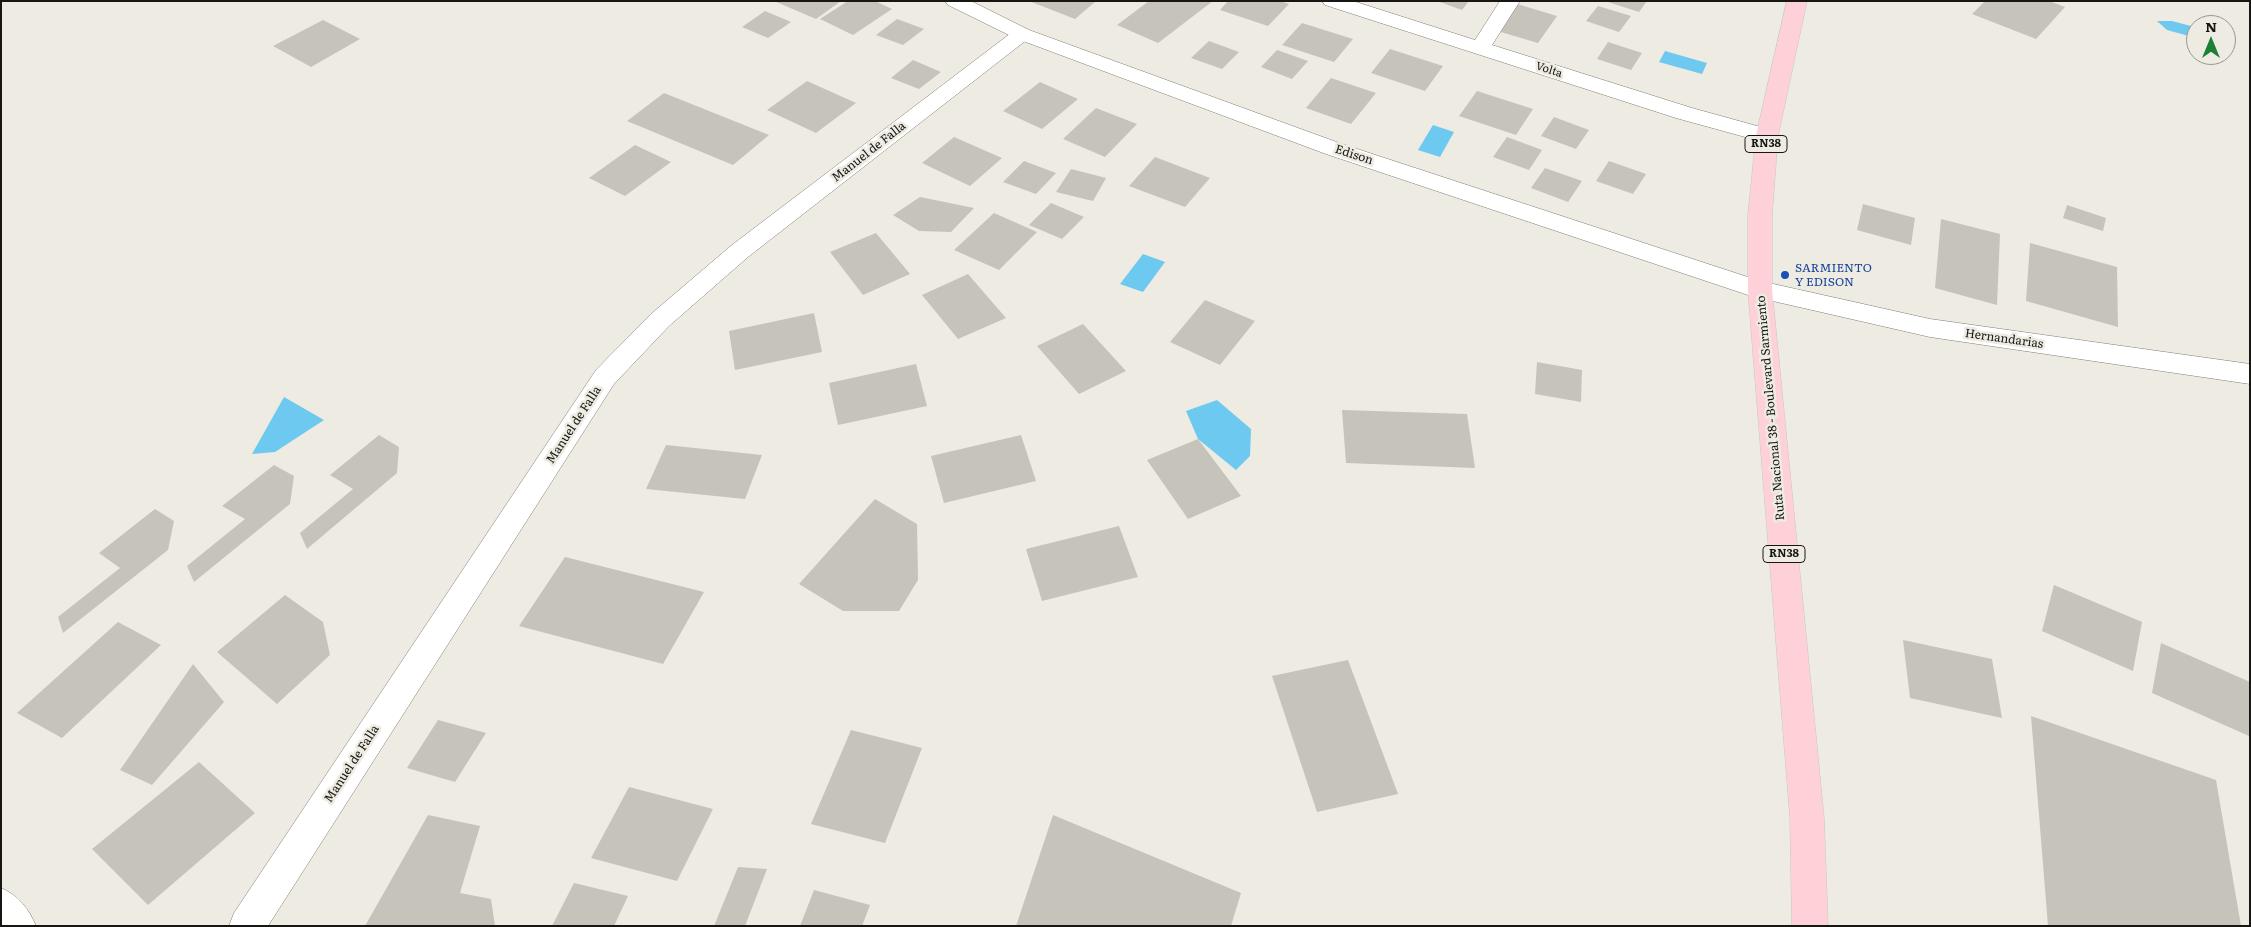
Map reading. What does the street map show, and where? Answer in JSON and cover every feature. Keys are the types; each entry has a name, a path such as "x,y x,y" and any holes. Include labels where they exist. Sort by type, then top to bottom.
{"main road":[{"name":"Ruta Nacional 38 - Boulevard Sarmiento","path":"1797,1 1767,136 1760,215 1760,290 1807,818 1810,926"},
{"name":"Ruta Nacional 38 - Boulevard Sarmiento","path":"1807,818 1825,926"}],"street":[{"name":"Edison","path":"955,1 1022,34 1334,149 1760,290"},
{"name":"Volta","path":"1332,1 1684,113 1767,136"},
{"path":"1480,48 1510,1"},
{"name":"Manuel de Falla","path":"247,926 605,377 660,320 740,251 1022,34"},
{"name":"Hernandarias","path":"1760,290 1930,328 2250,374"},
{"path":"1,905 18,926"}],"water":[{"path":"2157,21 2172,21 2186,25 2186,35 2167,30"},
{"path":"1665,51 1707,63 1702,74 1659,62"},
{"path":"1433,125 1454,132 1440,157 1418,150"},
{"path":"1143,254 1165,262 1143,292 1120,284"},
{"path":"284,397 324,420 275,452 252,454"},
{"path":"1217,400 1251,429 1250,456 1236,470 1198,439 1186,411"}],"building":[{"path":"774,1 841,1 816,19"},
{"path":"848,1 875,1 892,9 853,35 820,19"},
{"path":"1029,1 1096,1 1075,19"},
{"path":"1149,1 1213,1 1158,43 1117,25"},
{"path":"1228,1 1281,1 1289,4 1268,26 1220,10"},
{"path":"1437,1 1469,1 1462,10"},
{"path":"1605,1 1647,1 1639,12"},
{"path":"1985,1 2049,1 2065,7 2036,39 1972,14"},
{"path":"1514,3 1557,16 1538,43 1494,30"},
{"path":"1598,6 1631,16 1619,32 1586,21"},
{"path":"765,11 791,22 768,38 742,27"},
{"path":"897,19 924,29 903,45 876,35"},
{"path":"323,20 360,39 311,67 273,46"},
{"path":"1302,23 1353,39 1334,62 1282,45"},
{"path":"1209,41 1239,52 1222,69 1191,58"},
{"path":"1608,42 1642,53 1631,70 1597,59"},
{"path":"1390,49 1443,66 1425,91 1371,73"},
{"path":"1277,50 1308,61 1292,79 1261,67"},
{"path":"913,60 941,72 919,89 891,78"},
{"path":"1331,78 1376,93 1351,124 1306,108"},
{"path":"807,81 856,103 816,133 767,110"},
{"path":"1040,82 1078,99 1042,129 1003,111"},
{"path":"1477,91 1533,109 1516,135 1459,116"},
{"path":"664,93 769,135 733,165 627,121"},
{"path":"1096,108 1137,124 1105,157 1063,139"},
{"path":"1554,117 1589,130 1576,149 1541,136"},
{"path":"954,137 1002,158 970,186 922,163"},
{"path":"1507,137 1542,150 1529,170 1493,157"},
{"path":"635,145 671,162 625,196 589,178"},
{"path":"1155,157 1210,178 1185,207 1129,186"},
{"path":"1024,161 1056,173 1036,194 1003,182"},
{"path":"1609,161 1646,174 1633,194 1596,181"},
{"path":"1545,168 1582,181 1568,202 1531,188"},
{"path":"1071,169 1106,178 1093,201 1056,192"},
{"path":"920,197 974,208 951,232 919,231 893,215"},
{"path":"1051,203 1084,217 1062,239 1029,225"},
{"path":"1863,204 1915,218 1911,245 1857,230"},
{"path":"2067,205 2106,218 2103,231 2063,218"},
{"path":"994,213 1037,232 999,270 954,250"},
{"path":"1941,219 2000,234 1997,305 1935,288"},
{"path":"876,233 910,274 863,295 830,252"},
{"path":"2030,243 2117,267 2118,327 2026,301"},
{"path":"968,274 1006,318 958,339 922,295"},
{"path":"1205,300 1255,321 1220,365 1170,342"},
{"path":"814,313 822,352 735,370 729,331"},
{"path":"1083,324 1126,371 1079,394 1037,346"},
{"path":"1537,362 1582,370 1581,402 1535,394"},
{"path":"916,364 927,406 838,425 829,383"},
{"path":"1342,410 1467,414 1475,468 1346,463"},
{"path":"379,435 399,447 397,473 307,549 300,533 353,489 330,475"},
{"path":"1021,435 1036,481 944,503 931,456"},
{"path":"1198,439 1241,496 1188,519 1147,460"},
{"path":"666,445 762,455 745,499 646,489"},
{"path":"274,465 294,476 290,504 194,582 187,566 245,519 222,506"},
{"path":"875,499 917,524 918,580 899,611 843,611 799,584"},
{"path":"155,509 174,521 168,550 63,633 58,617 120,568 99,553"},
{"path":"1119,526 1138,577 1042,601 1026,549"},
{"path":"565,557 704,592 663,664 519,626"},
{"path":"2054,585 2142,622 2133,671 2042,631"},
{"path":"285,595 323,622 330,655 277,704 217,652"},
{"path":"118,622 161,645 62,738 17,713"},
{"path":"1903,640 1992,659 2002,718 1910,698"},
{"path":"2161,643 2250,682 2249,736 2152,693"},
{"path":"1348,660 1398,794 1317,812 1272,676"},
{"path":"193,664 224,702 152,785 120,770"},
{"path":"2031,716 2216,780 2241,926 2048,926"},
{"path":"438,720 486,733 455,782 407,768"},
{"path":"851,730 922,748 885,843 811,824"},
{"path":"199,762 255,813 148,905 92,849"},
{"path":"629,787 713,809 677,881 591,858"},
{"path":"428,815 480,826 460,893 491,899 495,926 365,926"},
{"path":"1053,815 1241,893 1231,926 1016,926"},
{"path":"738,867 767,869 745,926 714,926"},
{"path":"574,883 628,896 614,926 552,926"},
{"path":"814,890 870,905 862,926 800,926"}],"place":[{"name":"SARMIENTO Y EDISON","path":"1785,275"}]}
